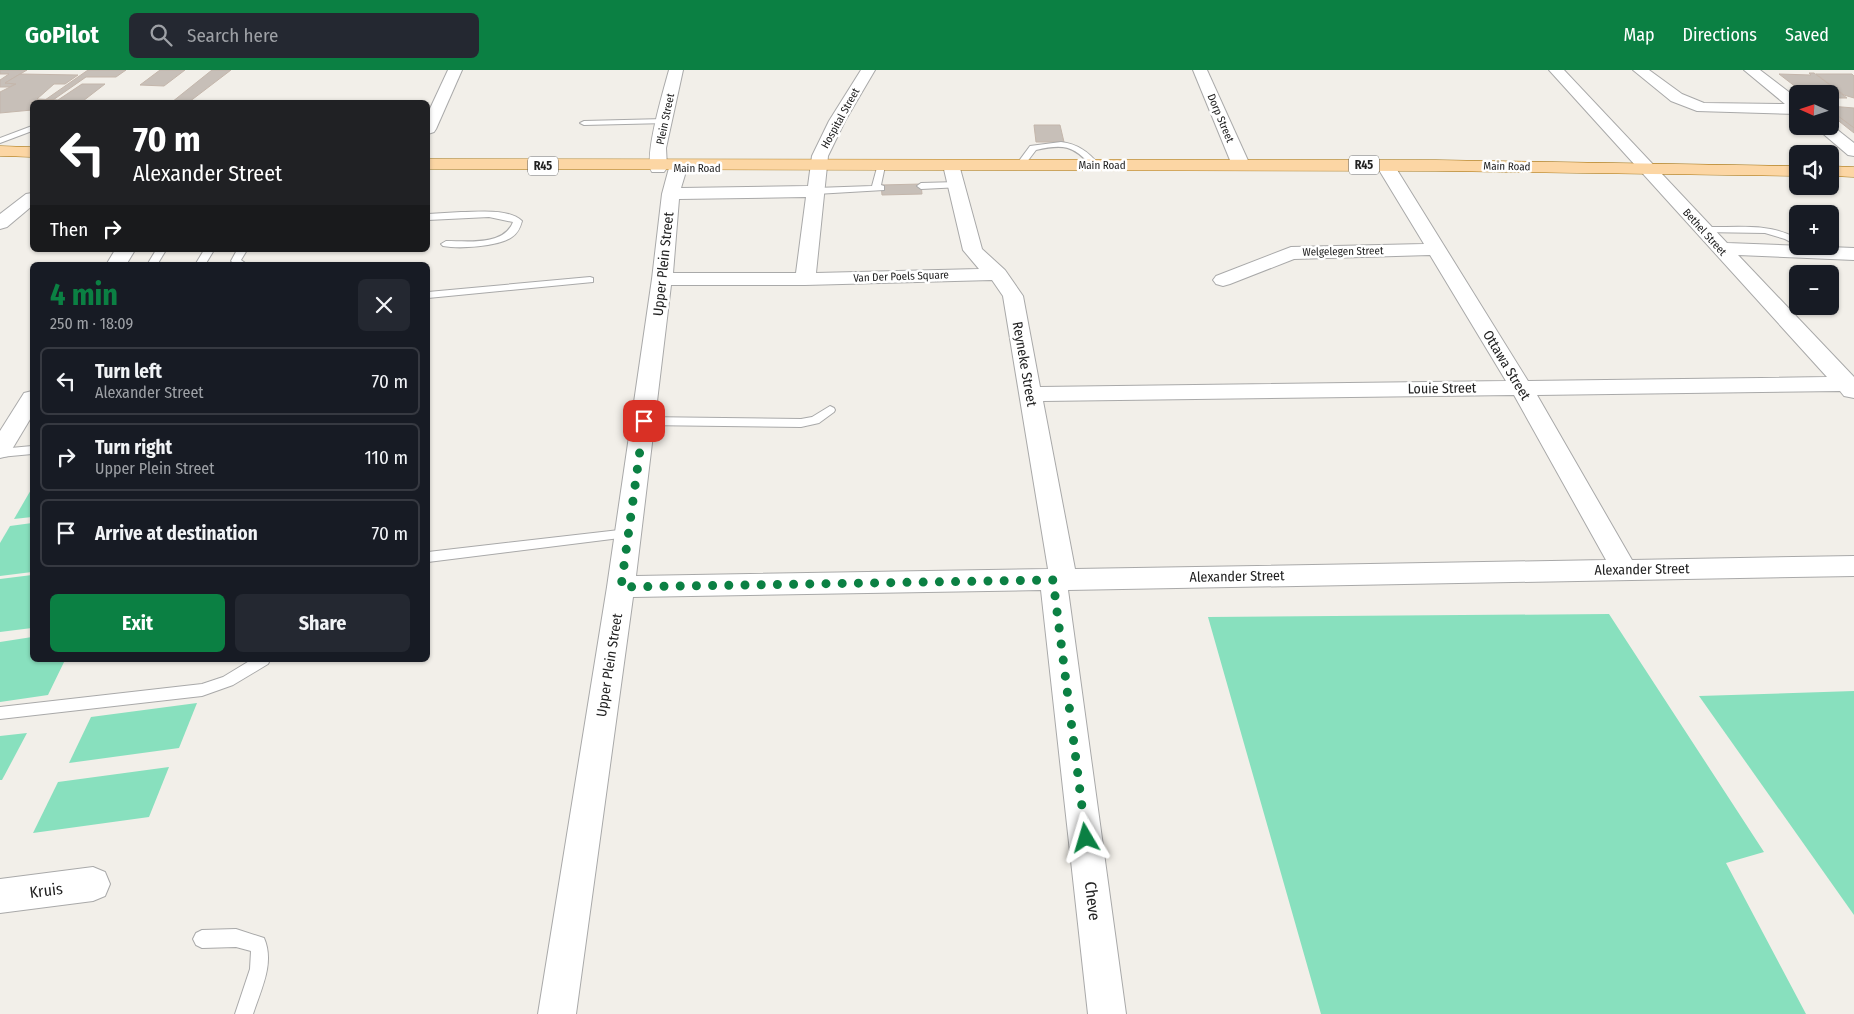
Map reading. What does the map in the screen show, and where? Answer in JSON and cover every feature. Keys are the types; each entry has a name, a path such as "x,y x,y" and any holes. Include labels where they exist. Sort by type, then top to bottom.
{"main road":[{"path":"0,151 30,152"},
{"name":"Main Road","path":"430,164 668,168 881,166 955,175 1020,165 1385,165 1789,171"},
{"path":"1839,172 1854,172"}],"street":[{"path":"430,125 455,70"},
{"name":"Plein Street","path":"668,168 658,148 676,70"},
{"name":"Hospital Street","path":"817,167 820,156 837,121 868,70"},
{"name":"Dorp Street","path":"1200,70 1241,165"},
{"name":"Bethel Street","path":"1556,70 1851,387"},
{"path":"1640,70 1679,101 1691,105 1703,108 1789,108"},
{"path":"1751,70 1789,101"},
{"path":"1834,135 1854,151"},
{"name":"Ottawa Street","path":"1385,165 1438,249 1521,388 1624,569"},
{"path":"805,279 817,167"},
{"name":"Upper Plein Street","path":"557,1014 644,421 671,194 668,168"},
{"name":"Reyneke Street","path":"955,175 973,250 979,258 1005,281 1013,296 1058,580"},
{"path":"671,194 816,190"},
{"path":"0,223 30,200"},
{"path":"1721,249 1789,247"},
{"name":"Welgelegen Street","path":"1223,280 1291,253 1438,249"},
{"path":"1839,252 1854,254"},
{"name":"Van Der Poels Square","path":"662,279 805,279 998,274"},
{"name":"Louie Street","path":"1030,394 1521,388 1851,387"},
{"path":"0,450 30,401"},
{"name":"Alexander Street","path":"621,587 1854,566"},
{"name":"Cheve","path":"1058,580 1107,1014"},
{"name":"Kruis","path":"0,896 92,884"}],"lane":[{"path":"584,123 664,120"},
{"path":"0,141 30,129"},
{"path":"816,190 879,188 881,166"},
{"path":"922,186 955,175"},
{"path":"430,217 493,215 513,217 518,221 516,229 505,238 486,242 446,244"},
{"path":"1704,230 1771,232 1789,238"},
{"path":"430,295 590,280"},
{"path":"644,421 801,424 815,420 830,410"},
{"path":"0,454 30,450"},
{"path":"430,557 628,533"},
{"path":"0,714 202,690 228,681 260,662"},
{"path":"202,939 236,938 258,944 260,954 258,967 244,1014"}],"green space":[{"path":"30,491 30,517 14,519"},
{"path":"30,523 30,572 0,576 0,543 10,526"},
{"path":"30,575 30,628 0,632 0,579"},
{"path":"1609,614 1764,852 1726,863 1806,1014 1321,1014 1208,617"},
{"path":"30,637 30,662 64,662 48,695 0,702 0,642"},
{"path":"1854,691 1854,915 1699,696"},
{"path":"197,703 179,748 69,763 91,717"},
{"path":"27,733 2,780 0,780 0,736"},
{"path":"169,767 149,817 33,833 58,782"}],"building":[{"path":"0,70 27,70 5,83 16,84 10,87 0,87 0,80 9,74 0,74"},
{"path":"88,70 126,70 116,77 86,77 53,100 45,100"},
{"path":"160,70 185,70 164,86 140,85"},
{"path":"212,70 231,70 192,100 174,100"},
{"path":"1809,73 1814,73 1830,85 1793,85 1779,74 1811,75"},
{"path":"20,74 78,75 65,84 54,84 37,99 58,100 30,100 30,110 0,113 0,92 16,84 5,83"},
{"path":"1816,74 1852,74 1854,76 1854,98 1839,91 1839,85 1831,85"},
{"path":"82,84 105,84 84,100 58,100"},
{"path":"1839,92 1847,98 1839,98"},
{"path":"1839,107 1854,108 1854,128 1839,117"},
{"path":"1839,117 1854,128 1854,133 1839,121"},
{"path":"1034,125 1060,125 1064,142 1036,142"},
{"path":"921,184 922,194 882,195 881,185"}],"route":[{"path":"644,421 621,587 1053,580 1086,838"}]}
